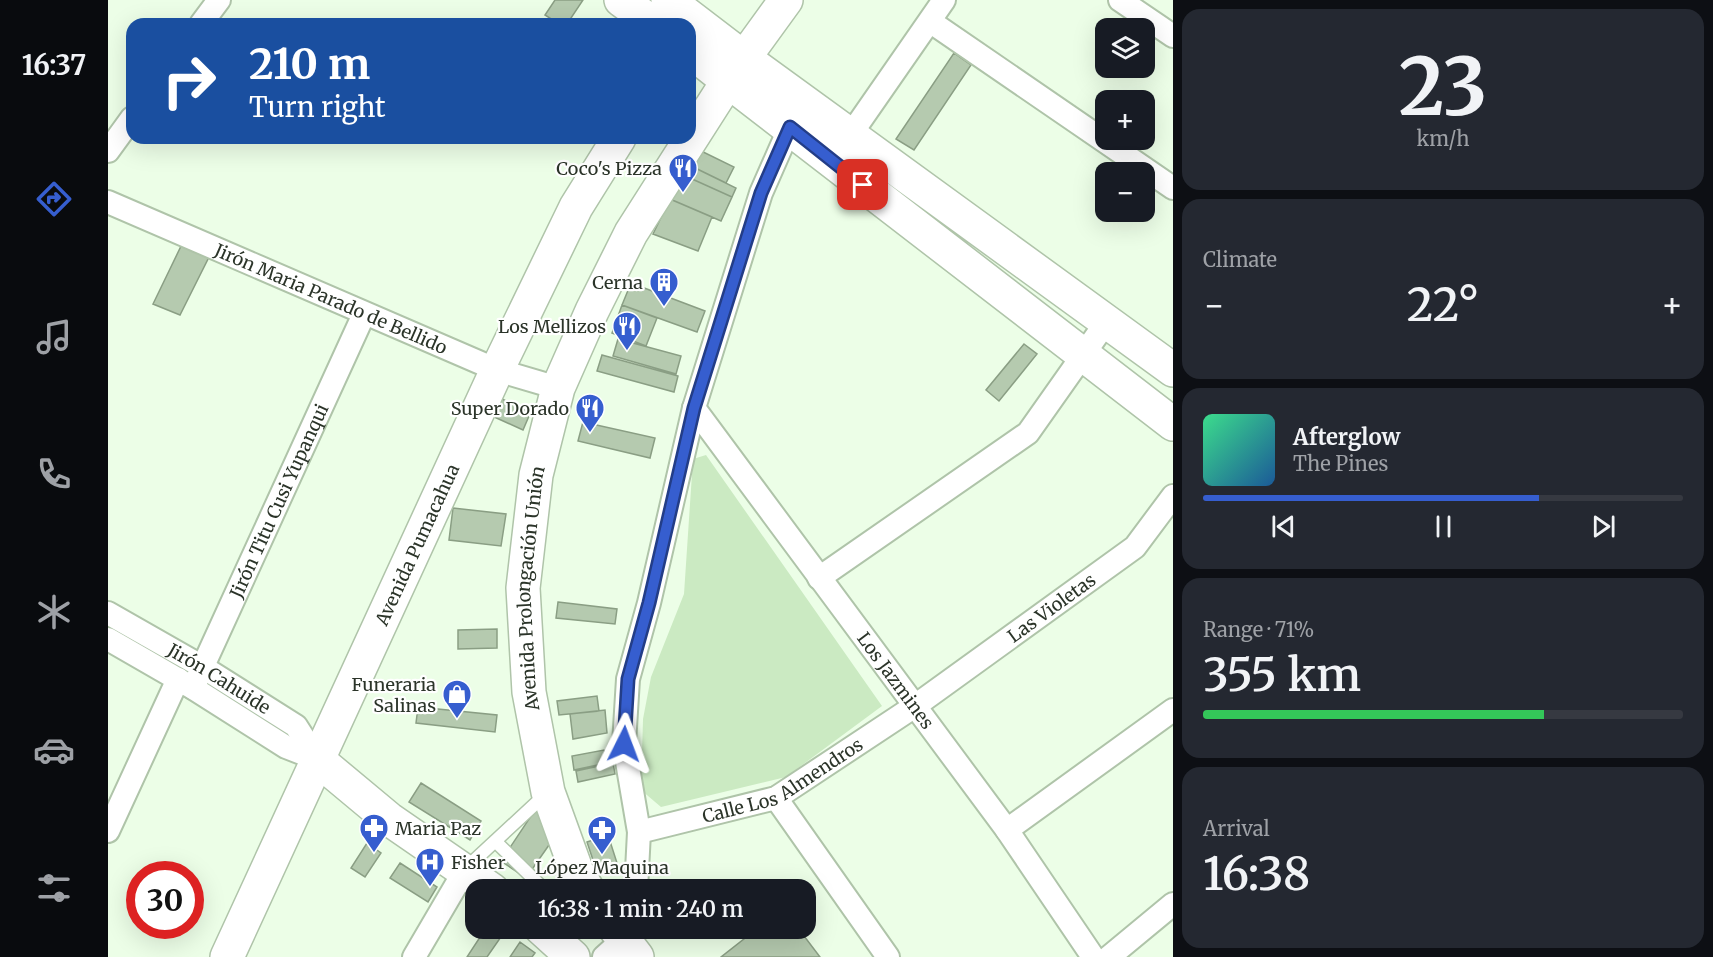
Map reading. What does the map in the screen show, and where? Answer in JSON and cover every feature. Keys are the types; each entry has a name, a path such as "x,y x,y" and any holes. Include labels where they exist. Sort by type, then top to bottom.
{"main road":[{"path":"621,0 646,18"},
{"path":"668,0 688,18"},
{"path":"696,132 736,70 786,0"},
{"path":"698,27 790,127 1083,356 1173,423"},
{"path":"736,70 852,134 1173,370"},
{"name":"Avenida Pumacahua","path":"227,957 497,370 576,207 615,144"},
{"path":"558,388 631,233 688,144"},
{"name":"Avenida Prolongación Unión","path":"558,388 536,475 522,588 529,692 548,792 573,879"},
{"name":"Jirón Cahuide","path":"317,759 389,819 477,879"},
{"path":"553,939 573,957"}],"street":[{"path":"206,18 219,0"},
{"path":"852,134 944,0"},
{"path":"1120,0 1173,36"},
{"path":"931,22 1173,188"},
{"path":"108,151 126,126"},
{"path":"637,879 639,832 624,744 628,679 649,603 694,408 761,193 790,127"},
{"name":"Jirón Maria Parado de Bellido","path":"108,202 497,370 558,388"},
{"name":"Jirón Titu Cusi Yupanqui","path":"108,831 186,683 201,666 364,314"},
{"path":"819,578 1028,433 1107,321"},
{"name":"Los Jazmines","path":"694,408 1007,830 1093,957"},
{"name":"Las Violetas","path":"915,706 1135,547 1173,496"},
{"name":"Jirón Cahuide","path":"108,613 201,666 296,726 317,759"},
{"name":"Jirón Cahuide","path":"108,639 186,683 286,747 317,759"},
{"name":"Calle Los Almendros","path":"639,832 776,798 915,706"},
{"path":"1007,830 1173,710"},
{"path":"776,798 888,957"},
{"path":"414,957 465,870"},
{"path":"1109,957 1173,904"}],"lane":[{"path":"465,870 548,792"},
{"path":"495,841 534,879"}],"green space":[{"path":"706,455 882,706 786,777 661,807 641,790 643,719 651,677 684,594 693,459"}],"building":[{"path":"555,0 583,0 571,18 550,18 545,15"},
{"path":"954,53 971,65 914,150 896,139"},
{"path":"695,148 734,167 726,183 687,164"},
{"path":"687,164 736,188 732,197 681,174"},
{"path":"681,174 732,197 721,221 670,199"},
{"path":"670,199 712,217 698,251 653,234"},
{"path":"183,242 210,255 180,315 153,304"},
{"name":"Cerna","path":"631,283 705,311 697,332 622,305"},
{"path":"622,305 657,318 646,346 612,333"},
{"path":"618,339 681,356 676,374 613,356"},
{"path":"1024,344 1037,354 999,401 986,390"},
{"path":"602,355 678,376 674,392 597,371"},
{"path":"498,397 527,411 529,416 523,430 490,415"},
{"path":"583,422 655,438 650,458 578,441"},
{"path":"453,508 506,514 501,546 449,540"},
{"path":"558,602 617,609 615,624 556,618"},
{"path":"497,629 497,648 458,649 458,630"},
{"path":"597,696 599,711 559,715 557,701"},
{"name":"Funeraria Salinas","path":"418,707 497,715 495,732 416,723"},
{"path":"605,710 607,733 573,739 570,714"},
{"path":"604,750 607,763 574,770 572,756"},
{"path":"613,763 615,774 578,782 576,771"},
{"path":"421,783 481,821 470,840 409,802"},
{"path":"535,810 543,815 549,845 526,878 501,861"},
{"path":"608,835 617,863 596,869 587,842"},
{"path":"367,843 381,853 365,877 351,868"},
{"path":"400,863 437,887 428,902 390,878"},
{"path":"479,939 500,939 487,957 467,957"},
{"path":"744,939 806,939 820,957 721,957"},
{"path":"520,942 535,953 532,957 510,957"}],"place":[{"name":"Coco's Pizza","path":"683,194"},
{"name":"Cerna","path":"664,308"},
{"name":"Los Mellizos","path":"627,352"},
{"name":"Super Dorado","path":"590,434"},
{"name":"Funeraria Salinas","path":"457,720"},
{"name":"Maria Paz","path":"374,854"},
{"name":"López Maquina","path":"602,856"},
{"name":"Fisher","path":"430,888"}],"route":[{"path":"624,744 628,679 649,603 694,408 761,193 790,127 863,185"}]}
